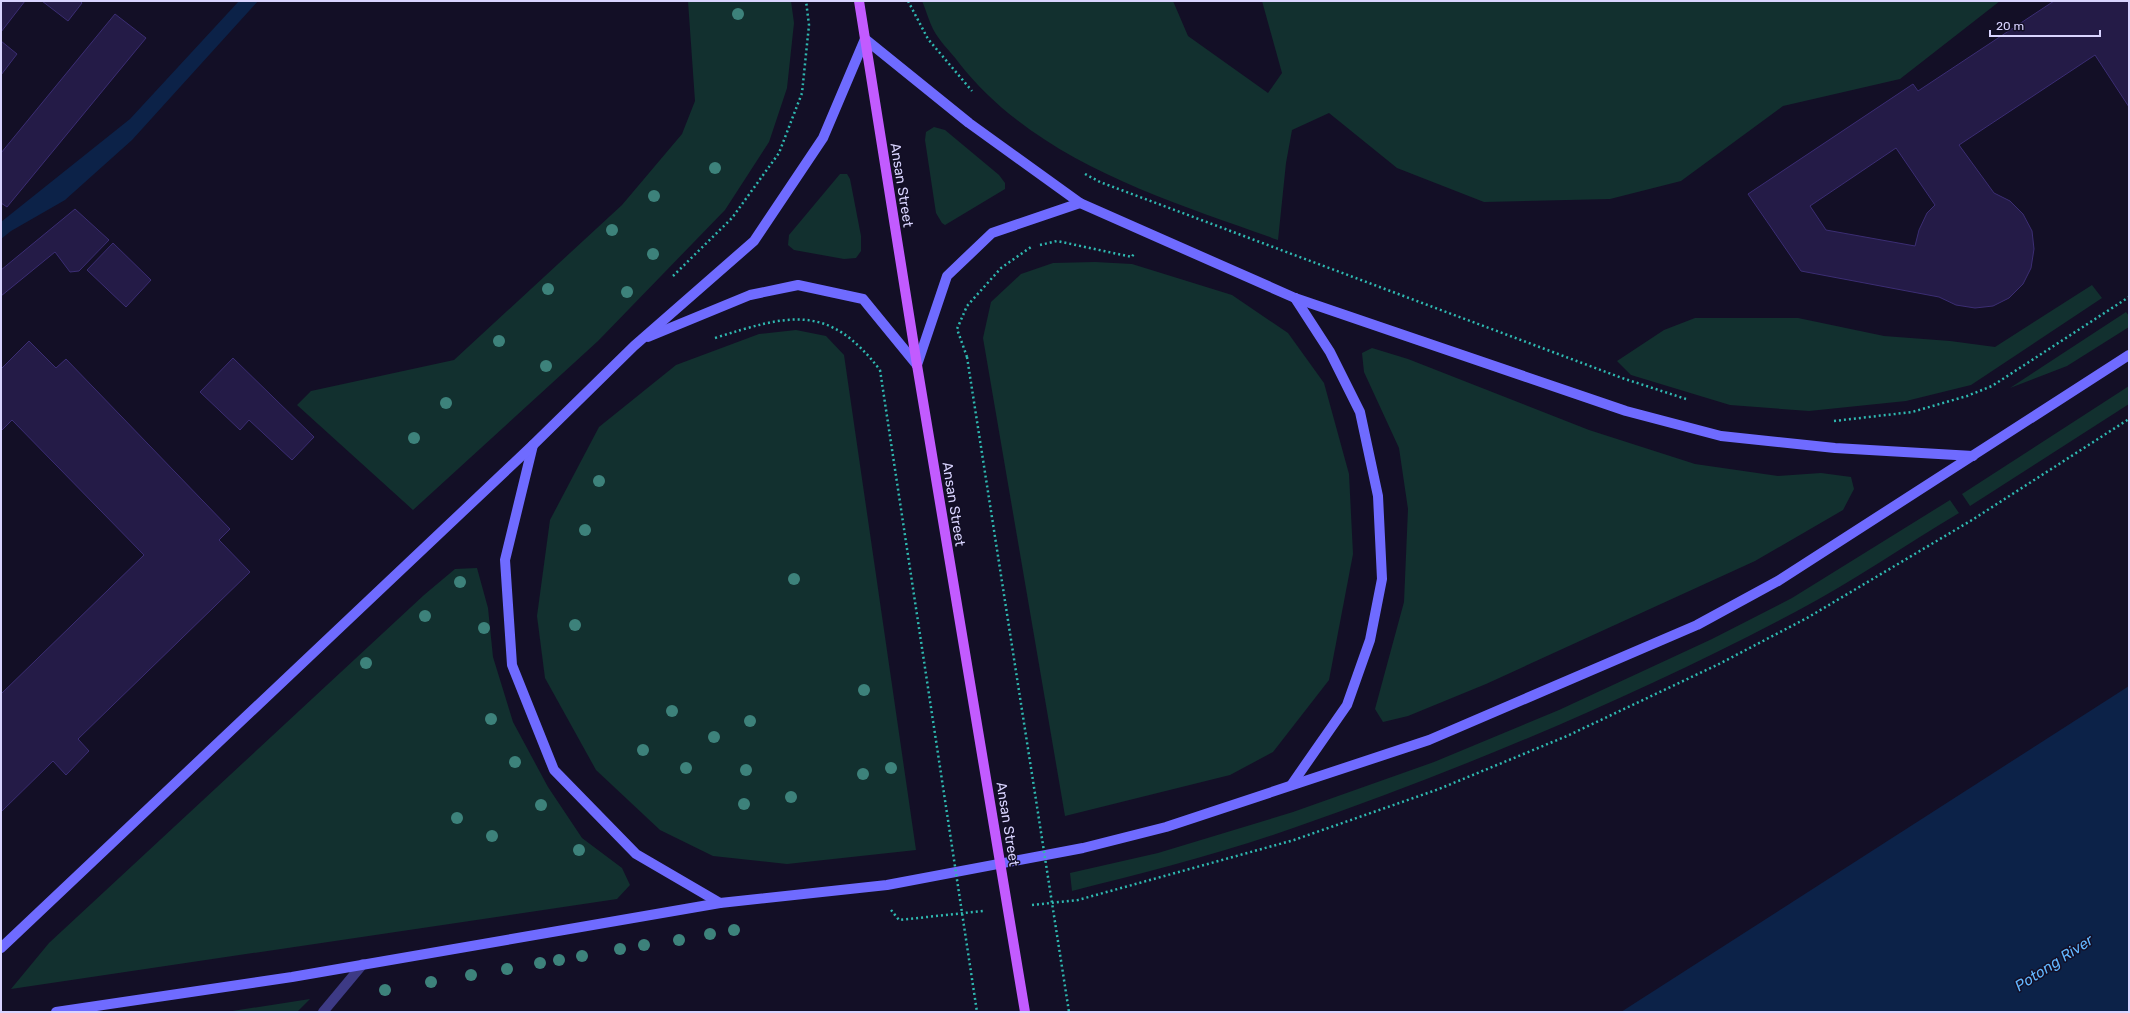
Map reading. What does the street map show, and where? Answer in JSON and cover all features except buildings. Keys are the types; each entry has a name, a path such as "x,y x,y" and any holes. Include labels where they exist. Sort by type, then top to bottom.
{"main road":[{"name":"Ansan Street","path":"859,1 917,365 1025,1012"}],"street":[{"path":"1,948 533,445 640,340 754,241 823,138 865,39 969,123 1080,203 1295,298 1626,411 1721,436 1835,448 1973,456"},
{"path":"917,365 947,276 992,233 1080,203"},
{"path":"640,340 750,296 798,285 863,299 917,365"},
{"path":"1292,784 1347,705 1370,640 1382,579 1378,496 1360,412 1330,352 1295,298"},
{"path":"56,1012 292,977 720,903 887,885 1083,848 1166,827 1292,784 1429,740 1697,625 1778,581 2129,355"},
{"path":"533,445 505,560 512,665 554,770 636,854 720,903"}],"lane":[{"path":"323,1012 363,964"}],"path":[{"path":"671,278 732,218 779,153 802,93 809,25 806,1"},
{"path":"908,1 928,39 977,96"},
{"path":"1081,172 1100,182 1152,202 1614,375 1689,400"},
{"path":"1069,1012 967,357 957,328 967,306 1001,268 1032,247 1056,241 1132,257 1143,231 1152,202"},
{"path":"1830,422 1912,412 1967,396 1992,386 2129,297"},
{"path":"712,339 763,323 800,318 830,325 849,336 866,352 880,370 977,1012"}],"green space":[{"path":"688,1 791,1 794,23 787,88 769,142 725,210 598,341 413,510 297,405 311,391 454,360 622,205 682,134 695,101"},
{"path":"922,1 1173,1 1188,36 1268,93 1282,73 1262,1 2000,1 1900,79 1783,106 1681,181 1610,199 1484,202 1397,168 1329,113 1292,130 1286,163 1278,240 1191,209 1105,173 1064,152 1026,127 990,97 938,38"},
{"path":"934,127 945,130 999,175 1005,183 1005,189 945,225 936,213 925,140 926,132"},
{"path":"840,174 847,174 850,179 861,236 861,251 856,258 844,259 794,250 788,245 789,235"},
{"path":"1095,262 1132,264 1232,295 1288,333 1324,383 1349,474 1353,554 1329,680 1273,752 1230,775 1065,816 983,338 991,302 1021,274 1053,263"},
{"path":"2092,285 2102,298 1971,385 1906,401 1809,411 1730,405 1631,375 1617,361 1664,330 1695,318 1798,318 1884,336 1950,341 1995,347"},
{"path":"2126,312 2129,316 2129,327 2067,366 2010,388"},
{"path":"796,330 826,336 844,355 916,850 787,864 713,856 660,830 596,770 545,678 537,616 550,520 599,427 676,365 759,334"},
{"path":"1372,348 1408,359 1589,430 1695,464 1778,476 1821,473 1851,477 1854,489 1843,510 1755,561 1486,684 1408,716 1383,722 1375,709 1404,602 1408,509 1399,448 1364,372 1362,353"},
{"path":"2129,386 2129,404 1970,506 1962,494"},
{"path":"1950,500 1959,513 1838,588 1736,642 1613,701 1488,755 1296,827 1213,854 1072,891 1070,873 1158,853 1293,812 1434,762 1559,710 1712,639 1792,598"},
{"path":"477,568 488,608 493,657 513,722 548,787 582,838 622,868 630,885 617,899 11,989 49,943 424,595 455,569"},
{"path":"310,999 297,1012 226,1012"}],"water":[{"path":"239,1 258,1 132,140 65,200 11,231 1,239 1,222 130,119"},
{"name":"Potong River","path":"2129,686 2129,1012 1621,1012"}]}
